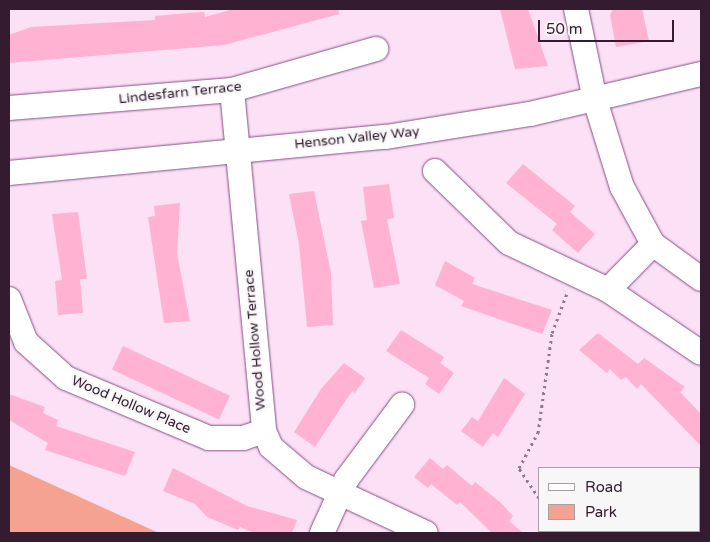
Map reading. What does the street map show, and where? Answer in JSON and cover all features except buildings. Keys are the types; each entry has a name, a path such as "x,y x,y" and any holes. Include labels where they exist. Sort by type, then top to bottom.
{"street":[{"path":"576,9 596,100 622,187 653,244 701,279"},
{"name":"Lindesfarn Terrace","path":"9,108 232,90 376,49"},
{"name":"Henson Valley Way","path":"9,173 386,137 596,100 701,74"},
{"name":"Wood Hollow Terrace","path":"232,90 264,431 271,447 292,468 336,495"},
{"path":"435,171 491,230 532,258 608,290 701,353"},
{"path":"608,290 653,244"},
{"name":"Wood Hollow Place","path":"9,299 26,342 66,378 209,438 243,438 264,431"},
{"path":"322,533 336,495 402,405"},
{"path":"336,495 426,533"}],"path":[{"path":"538,496 519,468 538,433 552,333 573,276"}],"green space":[{"path":"9,465 159,533 9,533"}]}
